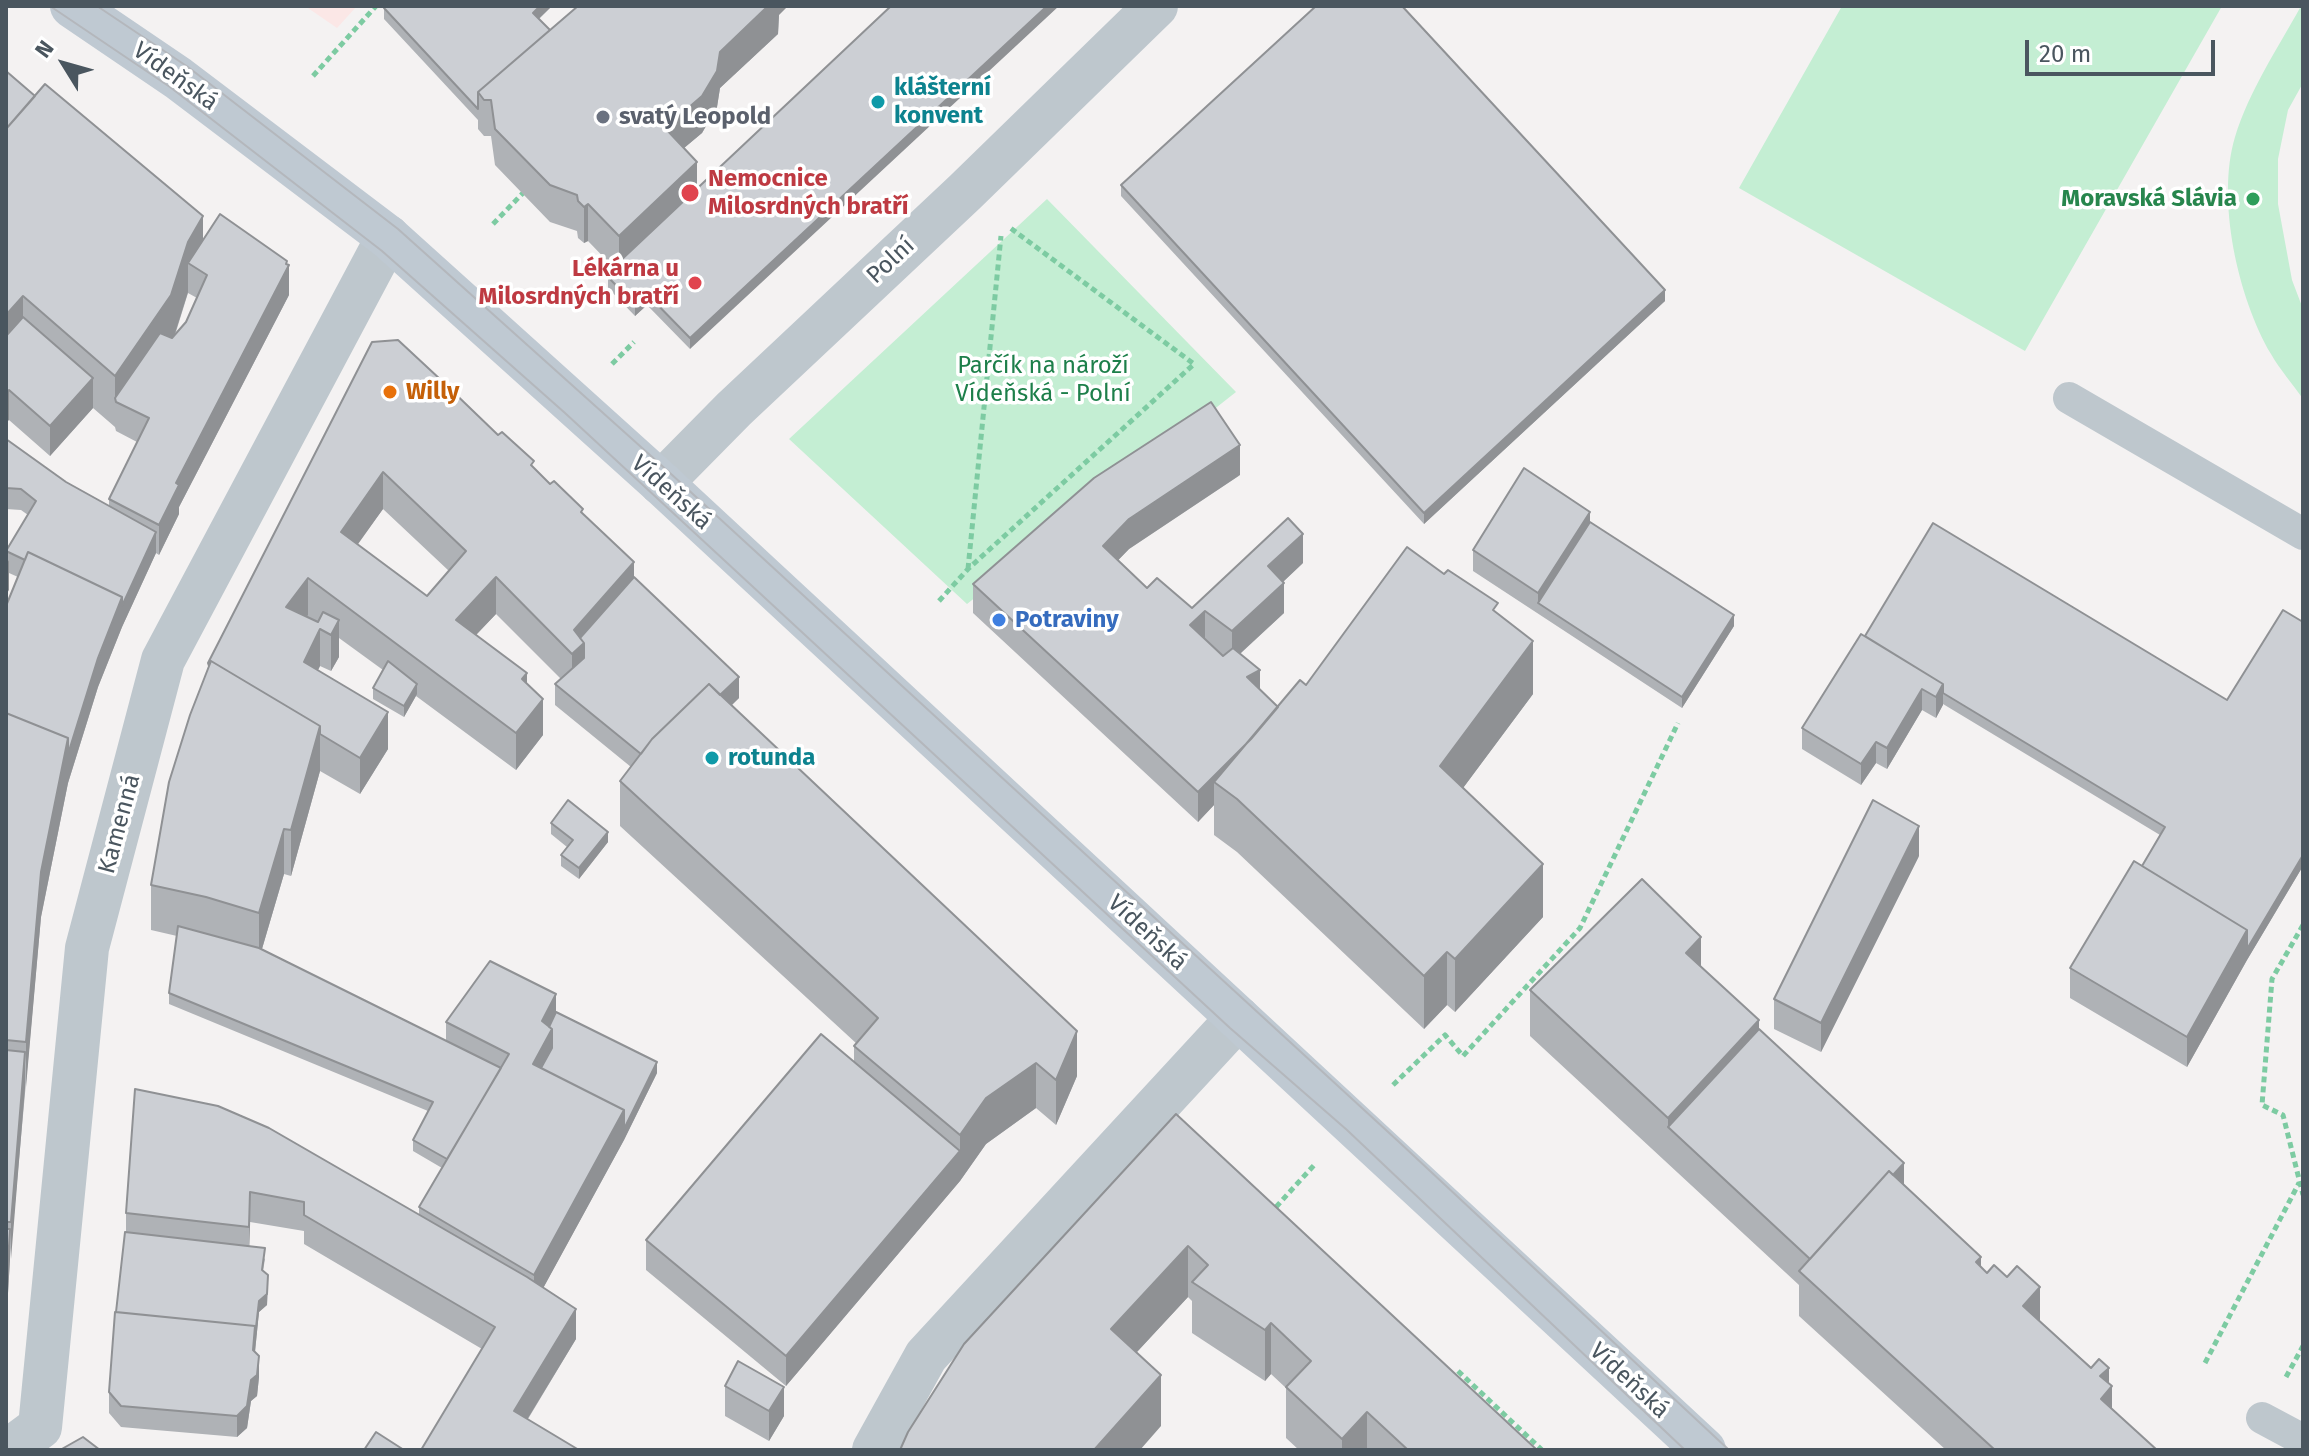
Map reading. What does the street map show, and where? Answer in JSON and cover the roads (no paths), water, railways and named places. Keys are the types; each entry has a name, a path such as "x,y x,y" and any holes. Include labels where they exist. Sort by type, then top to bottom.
{"main road":[{"name":"Vídeňská","path":"72,6 178,78 388,237 661,483 1704,1450"}],"street":[{"name":"Polní","path":"661,483 734,409 965,192 1156,6"},
{"name":"Kamenná","path":"9,1450 40,1427 87,948 163,660 388,237"},
{"path":"874,1450 926,1356 1238,1018"}],"lane":[{"path":"2069,398 2303,534"},
{"path":"2262,1418 2303,1440"}],"tram line":[{"path":"50,6 170,87 382,251 565,413 1230,1028 1347,1130 1685,1450"},
{"path":"97,6 188,67 398,229 670,473 1399,1142 1729,1450"}],"place":[{"name":"klášterní konvent","path":"878,102"},
{"name":"svatý Leopold","path":"603,117"},
{"name":"Nemocnice Milosrdných bratří","path":"690,193"},
{"name":"Moravská Slávia","path":"2253,199"},
{"name":"Lékárna u Milosrdných bratří","path":"695,283"},
{"name":"Willy","path":"390,392"},
{"name":"Potraviny","path":"999,620"},
{"name":"rotunda","path":"712,758"}],"park label":[{"name":"Parčík na nároží Vídeňská - Polní","path":"1043,380"}]}
